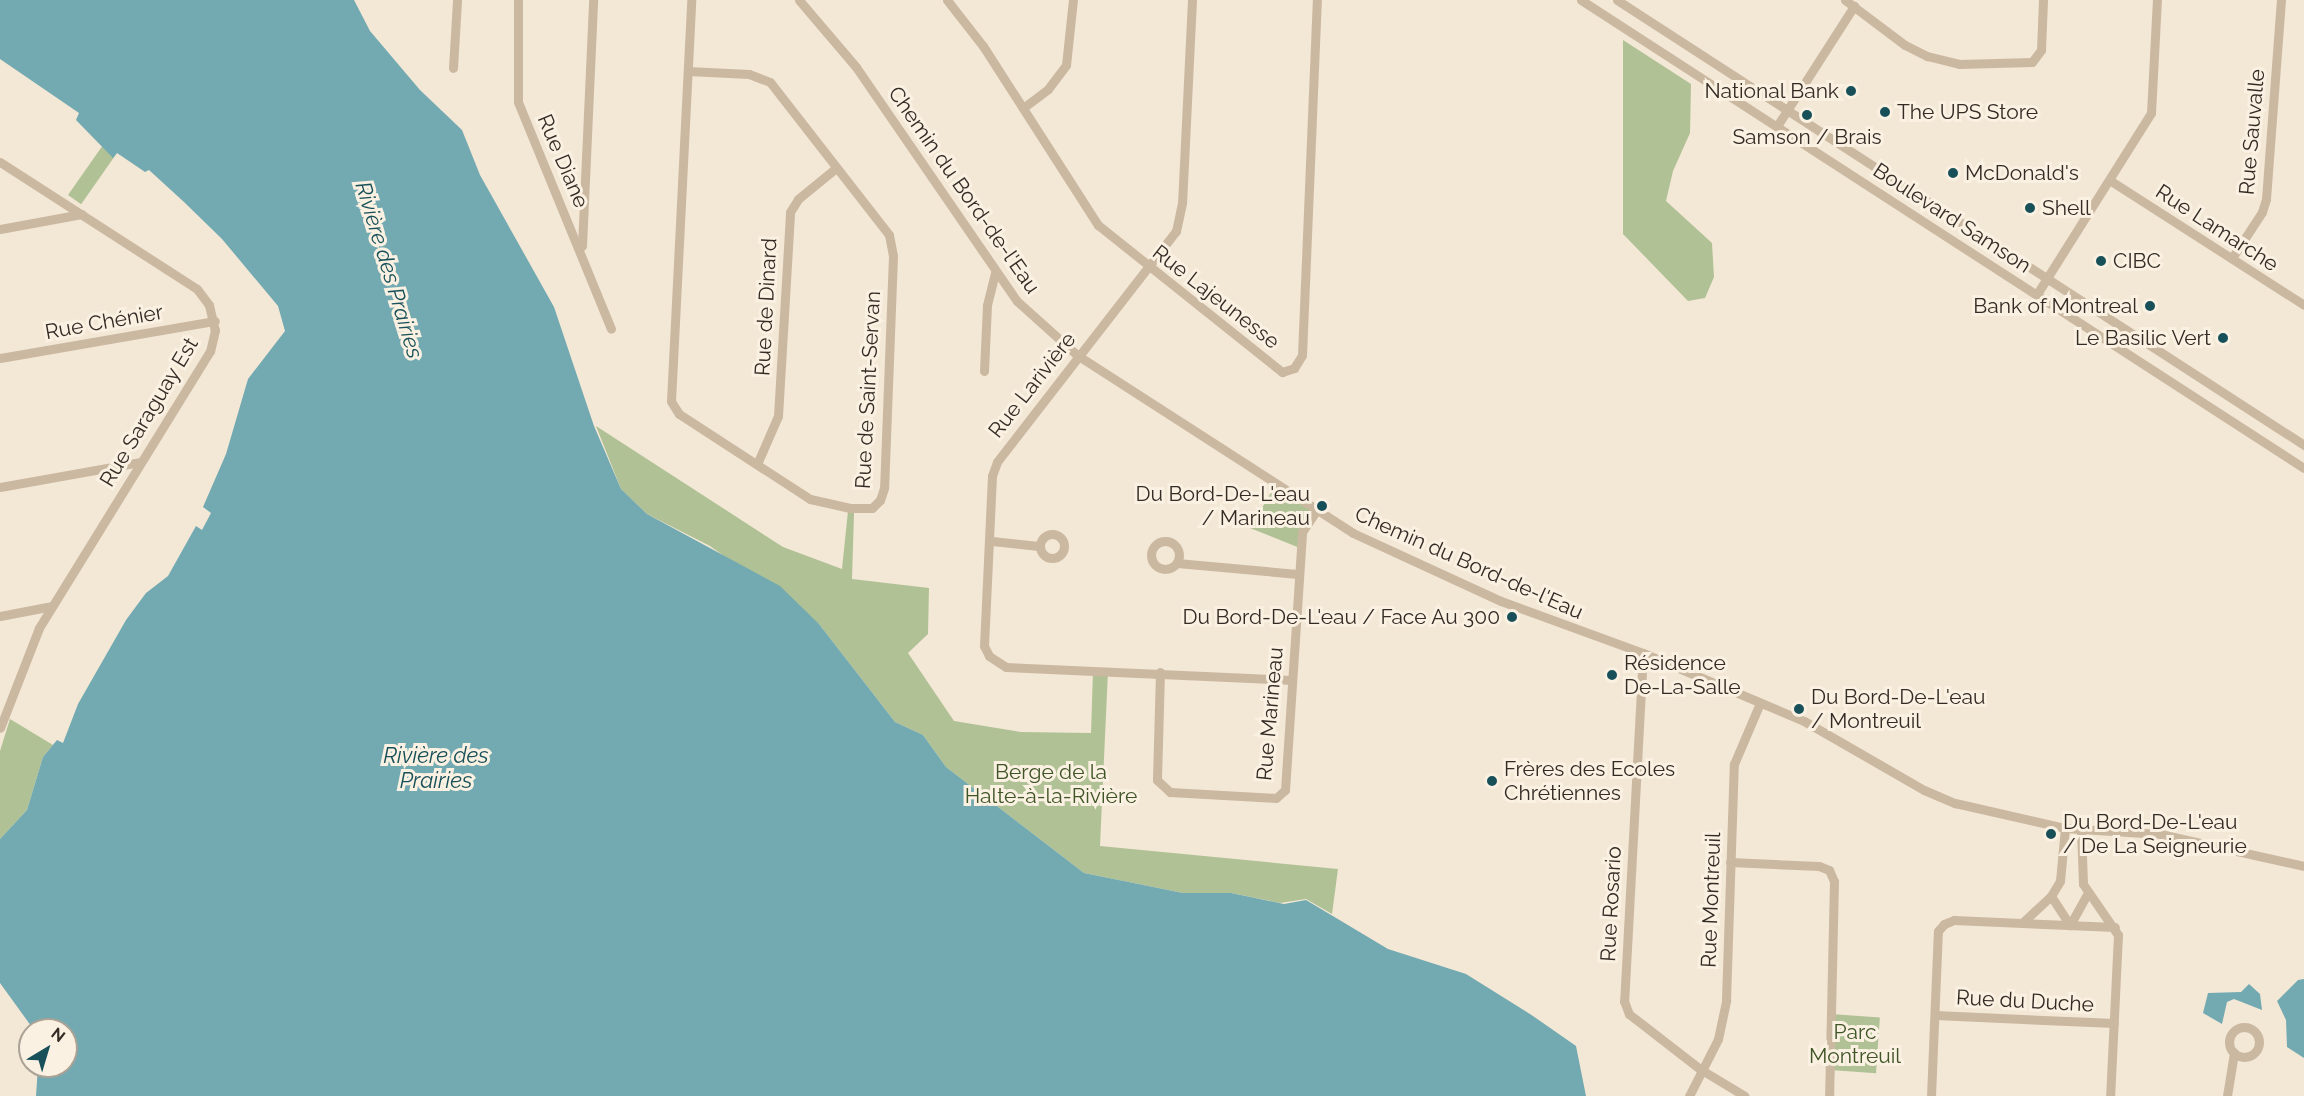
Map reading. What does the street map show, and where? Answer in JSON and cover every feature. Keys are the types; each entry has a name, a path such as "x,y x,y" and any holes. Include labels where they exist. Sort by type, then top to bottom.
{"street":[{"path":"453,68 457,0"},
{"name":"Rue Diane","path":"518,0 518,102 582,251 611,329"},
{"path":"582,251 593,0"},
{"name":"Rue de Saint-Servan","path":"688,71 749,74 770,82 889,235 893,256 884,488 872,508 850,508 810,499 679,414 671,401 691,0"},
{"name":"Chemin du Bord-de-l'Eau","path":"800,0 856,67 1017,301 1077,355 1353,533 1501,601 1643,653 1760,703 1836,737 1924,790 1989,813 2065,828 2160,834 2304,866"},
{"name":"Rue Lajeunesse","path":"947,0 1023,108 1098,225 1147,267 1282,372 1294,368 1302,355 1317,0"},
{"path":"1023,108 1048,89 1066,65 1074,0"},
{"name":"Rue Larivière","path":"1192,0 1182,203 1176,231 1077,355 997,462 992,476 992,541 984,646 989,656 1006,667 1160,672 1292,680"},
{"name":"Boulevard Samson","path":"1581,0 2304,468"},
{"name":"Boulevard Samson","path":"1617,0 2304,445"},
{"path":"1845,0 1905,45 1928,56 1959,64 2025,64 2032,62 2041,50 2043,0"},
{"path":"2037,294 2111,181 2151,113 2157,0"},
{"name":"Rue Sauvalle","path":"2232,258 2262,213 2266,199 2281,0"},
{"path":"1777,126 1854,6"},
{"name":"Rue Saraguay Est","path":"0,162 197,289 205,298 215,321 210,351 52,606 27,655 0,728"},
{"name":"Rue de Dinard","path":"757,464 778,416 789,212 798,198 836,168"},
{"name":"Rue Lamarche","path":"2111,181 2304,305"},
{"path":"0,229 82,214"},
{"path":"984,371 987,305 995,272"},
{"name":"Rue Chénier","path":"0,358 215,321"},
{"path":"0,487 141,462"},
{"name":"Rue Marineau","path":"1160,672 1156,780 1170,792 1276,798 1285,790 1302,532 1316,511"},
{"path":"992,541 1039,546"},
{"path":"1177,563 1298,574"},
{"path":"0,616 52,606"},
{"name":"Rue Rosario","path":"1643,653 1624,1001 1629,1014 1700,1069 1745,1096"},
{"name":"Rue Montreuil","path":"1689,1096 1700,1069 1718,1039 1726,1000 1734,764 1760,703"},
{"path":"2022,923 2051,896 2062,871 2065,828"},
{"path":"2081,829 2081,870 2087,894 2115,927 2118,935 2110,1096"},
{"path":"1730,862 1819,866 1829,870 1834,881 1829,1096"},
{"path":"2070,925 2087,894"},
{"path":"2051,896 2070,925"},
{"path":"1931,1096 1938,932 1944,924 1954,920 2115,927"},
{"name":"Rue du Duche","path":"1935,1015 2114,1023"},
{"path":"2227,1096 2234,1053"}],"green space":[{"path":"1623,40 1691,84 1690,133 1673,171 1666,201 1712,243 1714,277 1705,298 1688,301 1623,234"},
{"path":"103,145 116,154 81,204 68,195"},
{"name":"Berge de la Halte-à-la-Rivière","path":"596,426 783,547 842,569 848,511 854,513 852,579 929,588 928,634 908,653 954,721 1021,732 1091,733 1093,671 1108,671 1100,846 1338,869 1332,914 1306,899 1280,903 1231,893 1183,893 1084,873 946,767 923,735 895,722 819,624 710,546 647,514 621,489"},
{"path":"1275,486 1316,511 1302,532 1300,548 1250,528"},
{"path":"10,719 53,745 43,757 27,810 0,839 0,751"},
{"name":"Parc Montreuil","path":"1831,1014 1880,1017 1876,1073 1827,1070"}],"water":[{"name":"Rivière des Prairies","path":"0,0 354,0 370,31 420,90 462,130 480,175 554,307 594,426 621,489 647,514 780,586 819,624 895,722 923,735 946,767 1084,873 1183,893 1231,893 1284,904 1306,900 1388,949 1466,974 1576,1046 1586,1096 36,1096 37,1078 78,1078 78,1018 25,1018 0,983 0,839 27,810 43,757 57,740 63,743 78,704 126,620 146,593 168,576 196,526 202,530 211,513 203,507 226,454 248,379 285,331 278,306 222,239 184,202 149,170 145,172 117,153 113,158 76,120 79,113 0,59"},
{"path":"2304,979 2304,1058 2287,1047 2286,1020 2277,1001 2298,980"},
{"path":"2249,984 2260,994 2262,1010 2234,999 2227,1002 2222,1024 2203,1013 2208,993 2241,992"}],"place":[{"name":"National Bank","path":"1851,91"},
{"name":"The UPS Store","path":"1885,112"},
{"name":"Samson / Brais","path":"1807,115"},
{"name":"McDonald's","path":"1953,173"},
{"name":"Shell","path":"2030,208"},
{"name":"CIBC","path":"2101,261"},
{"name":"Bank of Montreal","path":"2150,306"},
{"name":"Le Basilic Vert","path":"2223,338"},
{"name":"Du Bord-De-L'eau / Marineau","path":"1322,506"},
{"name":"Du Bord-De-L'eau / Face Au 300","path":"1512,617"},
{"name":"Résidence De-La-Salle","path":"1612,675"},
{"name":"Du Bord-De-L'eau / Montreuil","path":"1799,709"},
{"name":"Frères des Ecoles Chrétiennes","path":"1492,781"},
{"name":"Du Bord-De-L'eau / De La Seigneurie","path":"2051,834"}]}
